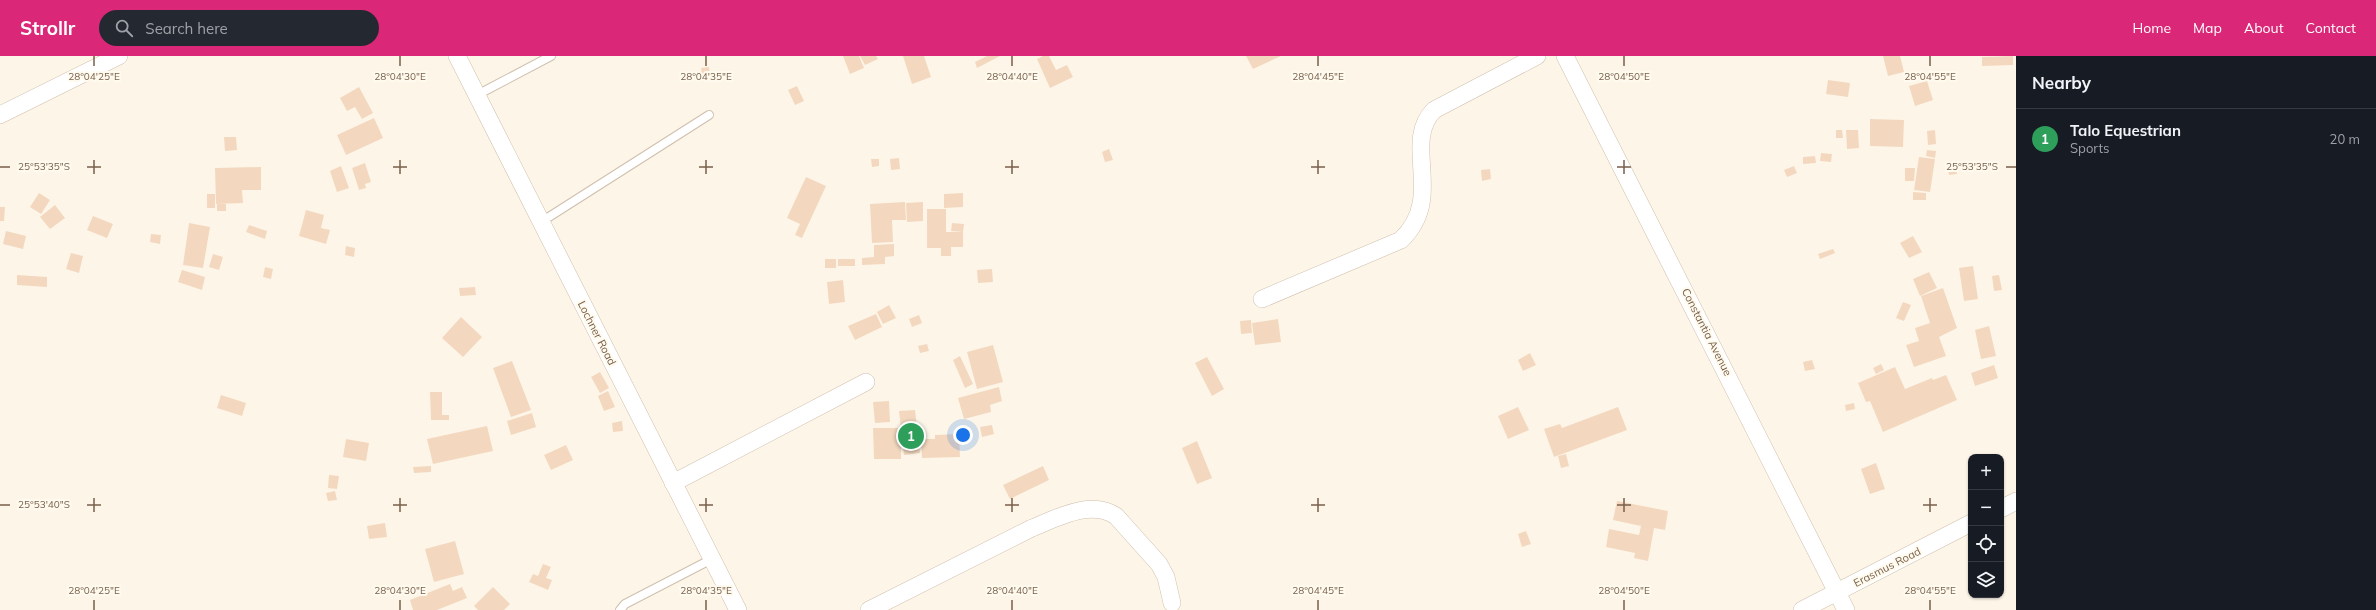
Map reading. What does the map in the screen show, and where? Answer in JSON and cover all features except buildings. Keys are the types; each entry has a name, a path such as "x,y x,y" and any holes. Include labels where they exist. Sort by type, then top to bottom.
{"street":[{"path":"0,115 119,56"},
{"name":"Lochner Road","path":"457,56 738,610"},
{"path":"1262,299 1401,240 1407,234 1422,204 1421,141 1426,118 1434,110 1537,56"},
{"name":"Constantia Avenue","path":"1565,56 1846,610"},
{"path":"673,484 866,382"},
{"path":"2004,507 2016,501"},
{"path":"870,610 1032,528 1065,515 1093,509 1110,512 1116,516 1159,564 1166,577 1172,603"},
{"name":"Erasmus Road","path":"1802,610 1968,526"}],"lane":[{"path":"477,95 551,56"},
{"path":"541,222 709,115"},
{"path":"620,610 625,604 712,559"}],"place":[{"name":"Talo Equestrian","path":"911,436"}]}
